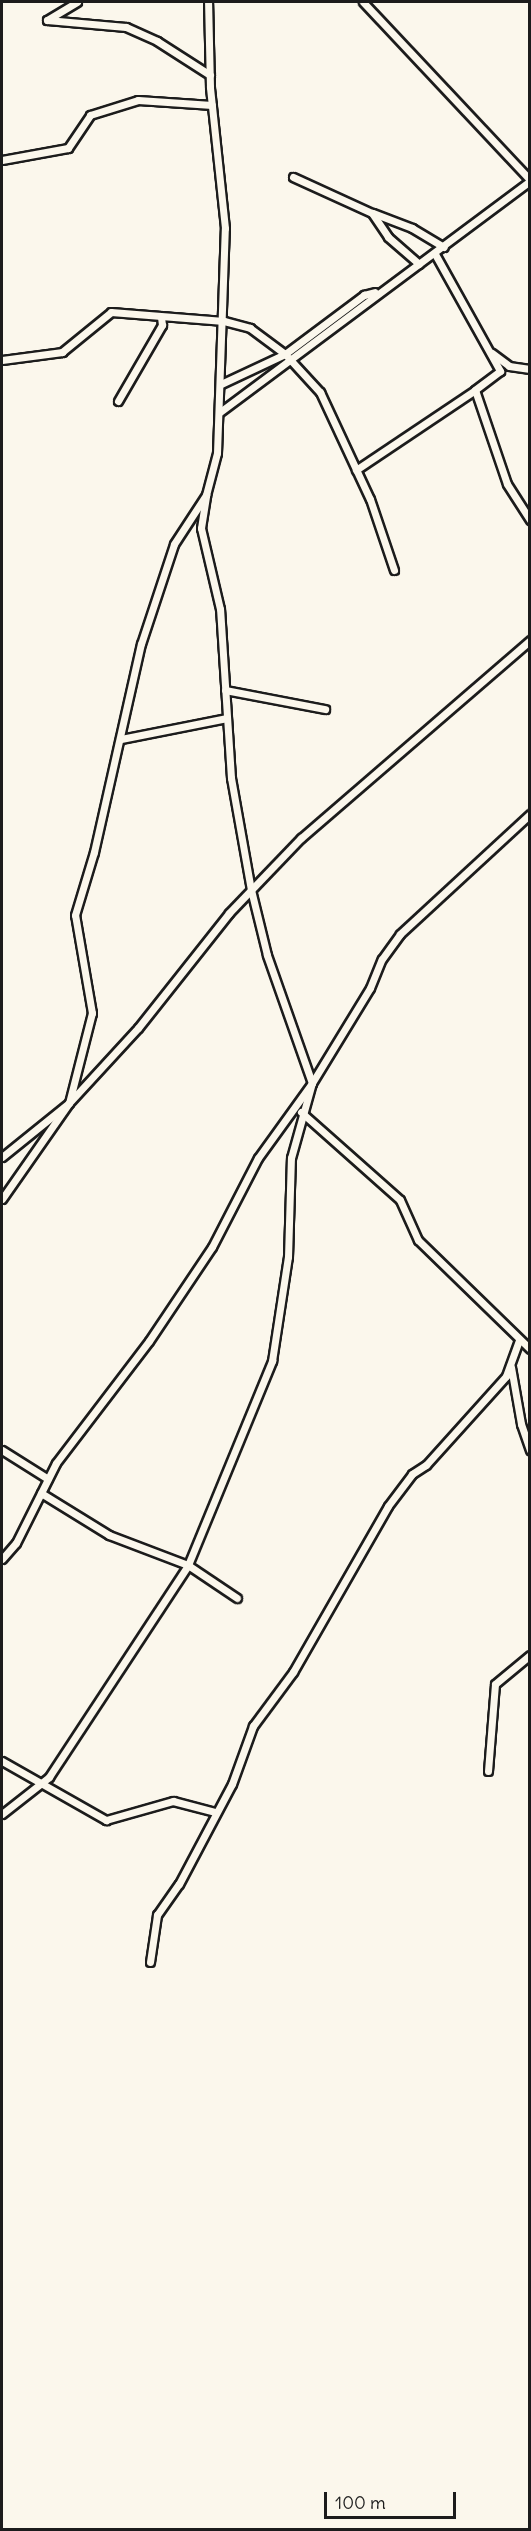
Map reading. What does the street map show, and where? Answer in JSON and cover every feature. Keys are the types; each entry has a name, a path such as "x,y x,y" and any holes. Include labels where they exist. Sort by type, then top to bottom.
{"street":[{"path":"77,2 47,20 126,27 157,41 210,75"},
{"path":"2,1814 42,1782 85,1724 188,1565 272,1361 288,1257 291,1158 312,1083 267,955 251,890 231,777 220,609 201,528 206,495 217,453 224,321 225,228 212,105 208,2"},
{"path":"220,412 530,181 363,2"},
{"path":"2,160 68,148 90,116 138,100 212,105"},
{"path":"293,177 372,213 412,228 444,247"},
{"path":"372,213 388,237 420,264"},
{"path":"356,470 500,371 435,254"},
{"path":"221,384 285,354 364,296 384,289"},
{"path":"2,360 62,352 111,312 224,321 250,328 285,354 320,392 370,499 394,570"},
{"path":"118,401 162,325 161,316"},
{"path":"488,350 508,366 530,369"},
{"path":"474,390 507,484 530,519"},
{"path":"2,1156 69,1103 92,1013 75,915 121,739 141,644 169,558 206,495"},
{"path":"2,1199 69,1103 138,1028 251,890 361,783 530,639"},
{"path":"225,690 325,709"},
{"path":"121,739 227,718"},
{"path":"2,1559 16,1543 48,1479 212,1247 258,1158 312,1083 400,934 530,814"},
{"path":"295,1107 400,1200 418,1240 530,1349"},
{"path":"150,1962 157,1915 179,1884 215,1812 232,1784 253,1726 293,1672 388,1506 412,1474 426,1465 511,1367 519,1340"},
{"path":"511,1367 521,1424 530,1450"},
{"path":"2,1450 48,1479"},
{"path":"41,1493 109,1535 188,1565 237,1598"},
{"path":"488,1770 495,1684 530,1655"},
{"path":"2,1761 106,1820 173,1801 215,1812"}]}
